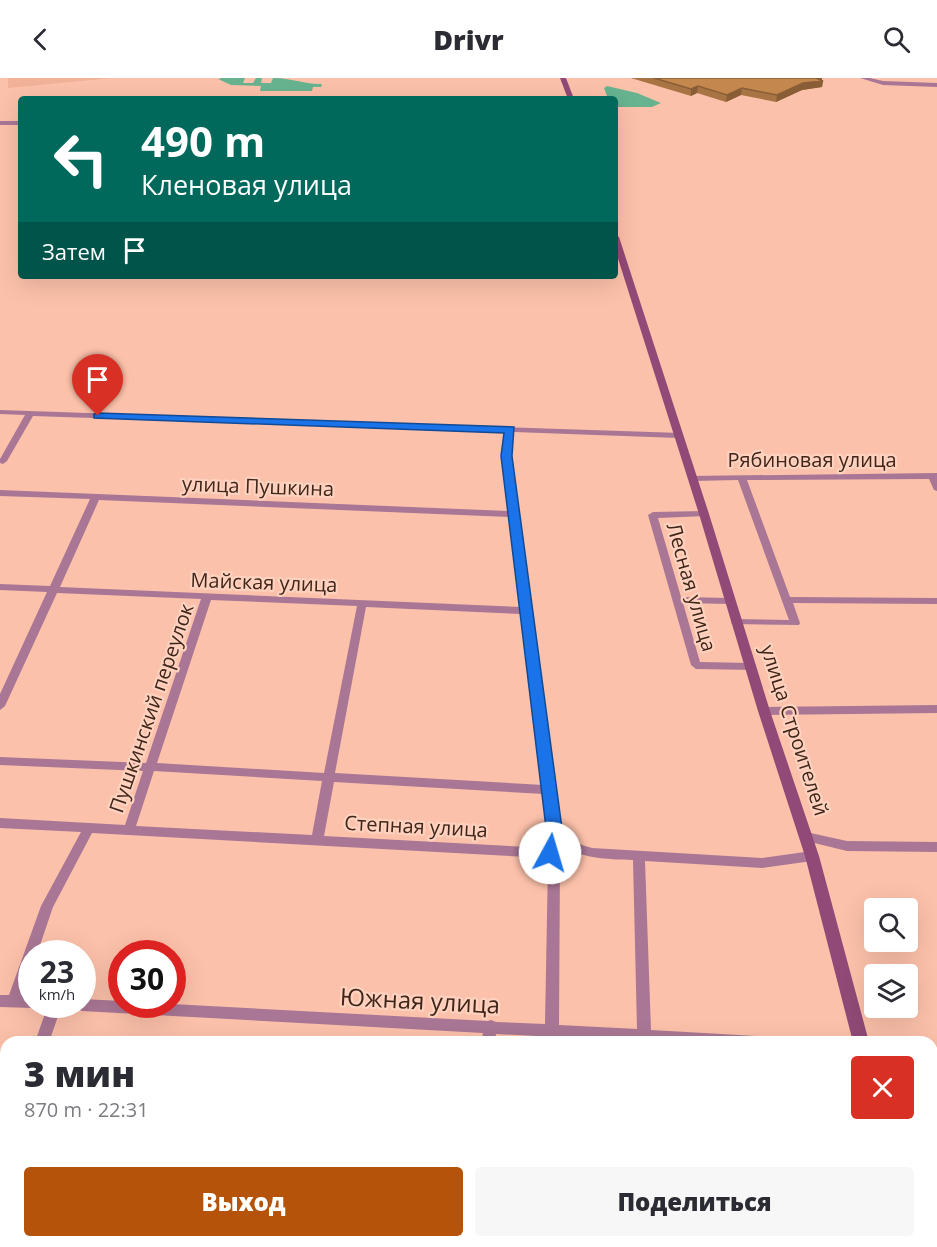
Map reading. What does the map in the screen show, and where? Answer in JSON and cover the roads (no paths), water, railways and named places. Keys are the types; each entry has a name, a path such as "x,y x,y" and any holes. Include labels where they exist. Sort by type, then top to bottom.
{"main road":[{"path":"563,78 569,96"},
{"name":"улица Строителей","path":"618,246 812,856 859,1036"}],"street":[{"path":"863,78 884,83 937,85"},
{"path":"0,123 18,123"},
{"path":"0,412 678,435"},
{"path":"3,460 30,414"},
{"path":"510,430 507,456 555,836 550,853 554,873 552,1030"},
{"name":"Рябиновая улица","path":"693,478 934,476 937,488"},
{"path":"736,622 795,623 741,477"},
{"name":"улица Пушкина","path":"0,493 515,514"},
{"path":"0,706 96,497"},
{"name":"Лесная улица","path":"704,514 653,515 696,665 751,667"},
{"name":"Майская улица","path":"0,587 526,611"},
{"name":"Пушкинский переулок","path":"129,830 152,767 207,597"},
{"path":"679,600 730,601"},
{"path":"786,600 937,601"},
{"path":"317,840 362,604"},
{"path":"764,711 937,709"},
{"path":"0,761 152,767 548,790"},
{"name":"Степная улица","path":"0,824 550,853"},
{"path":"7,1001 47,906 89,828"},
{"path":"555,836 578,849 592,853 762,863 812,856"},
{"path":"806,837 847,846 937,847"},
{"path":"639,856 644,1035"},
{"name":"Южная улица","path":"96,1006 660,1036"},
{"path":"44,1036 50,1018"},
{"path":"489,1036 491,1026"}]}
